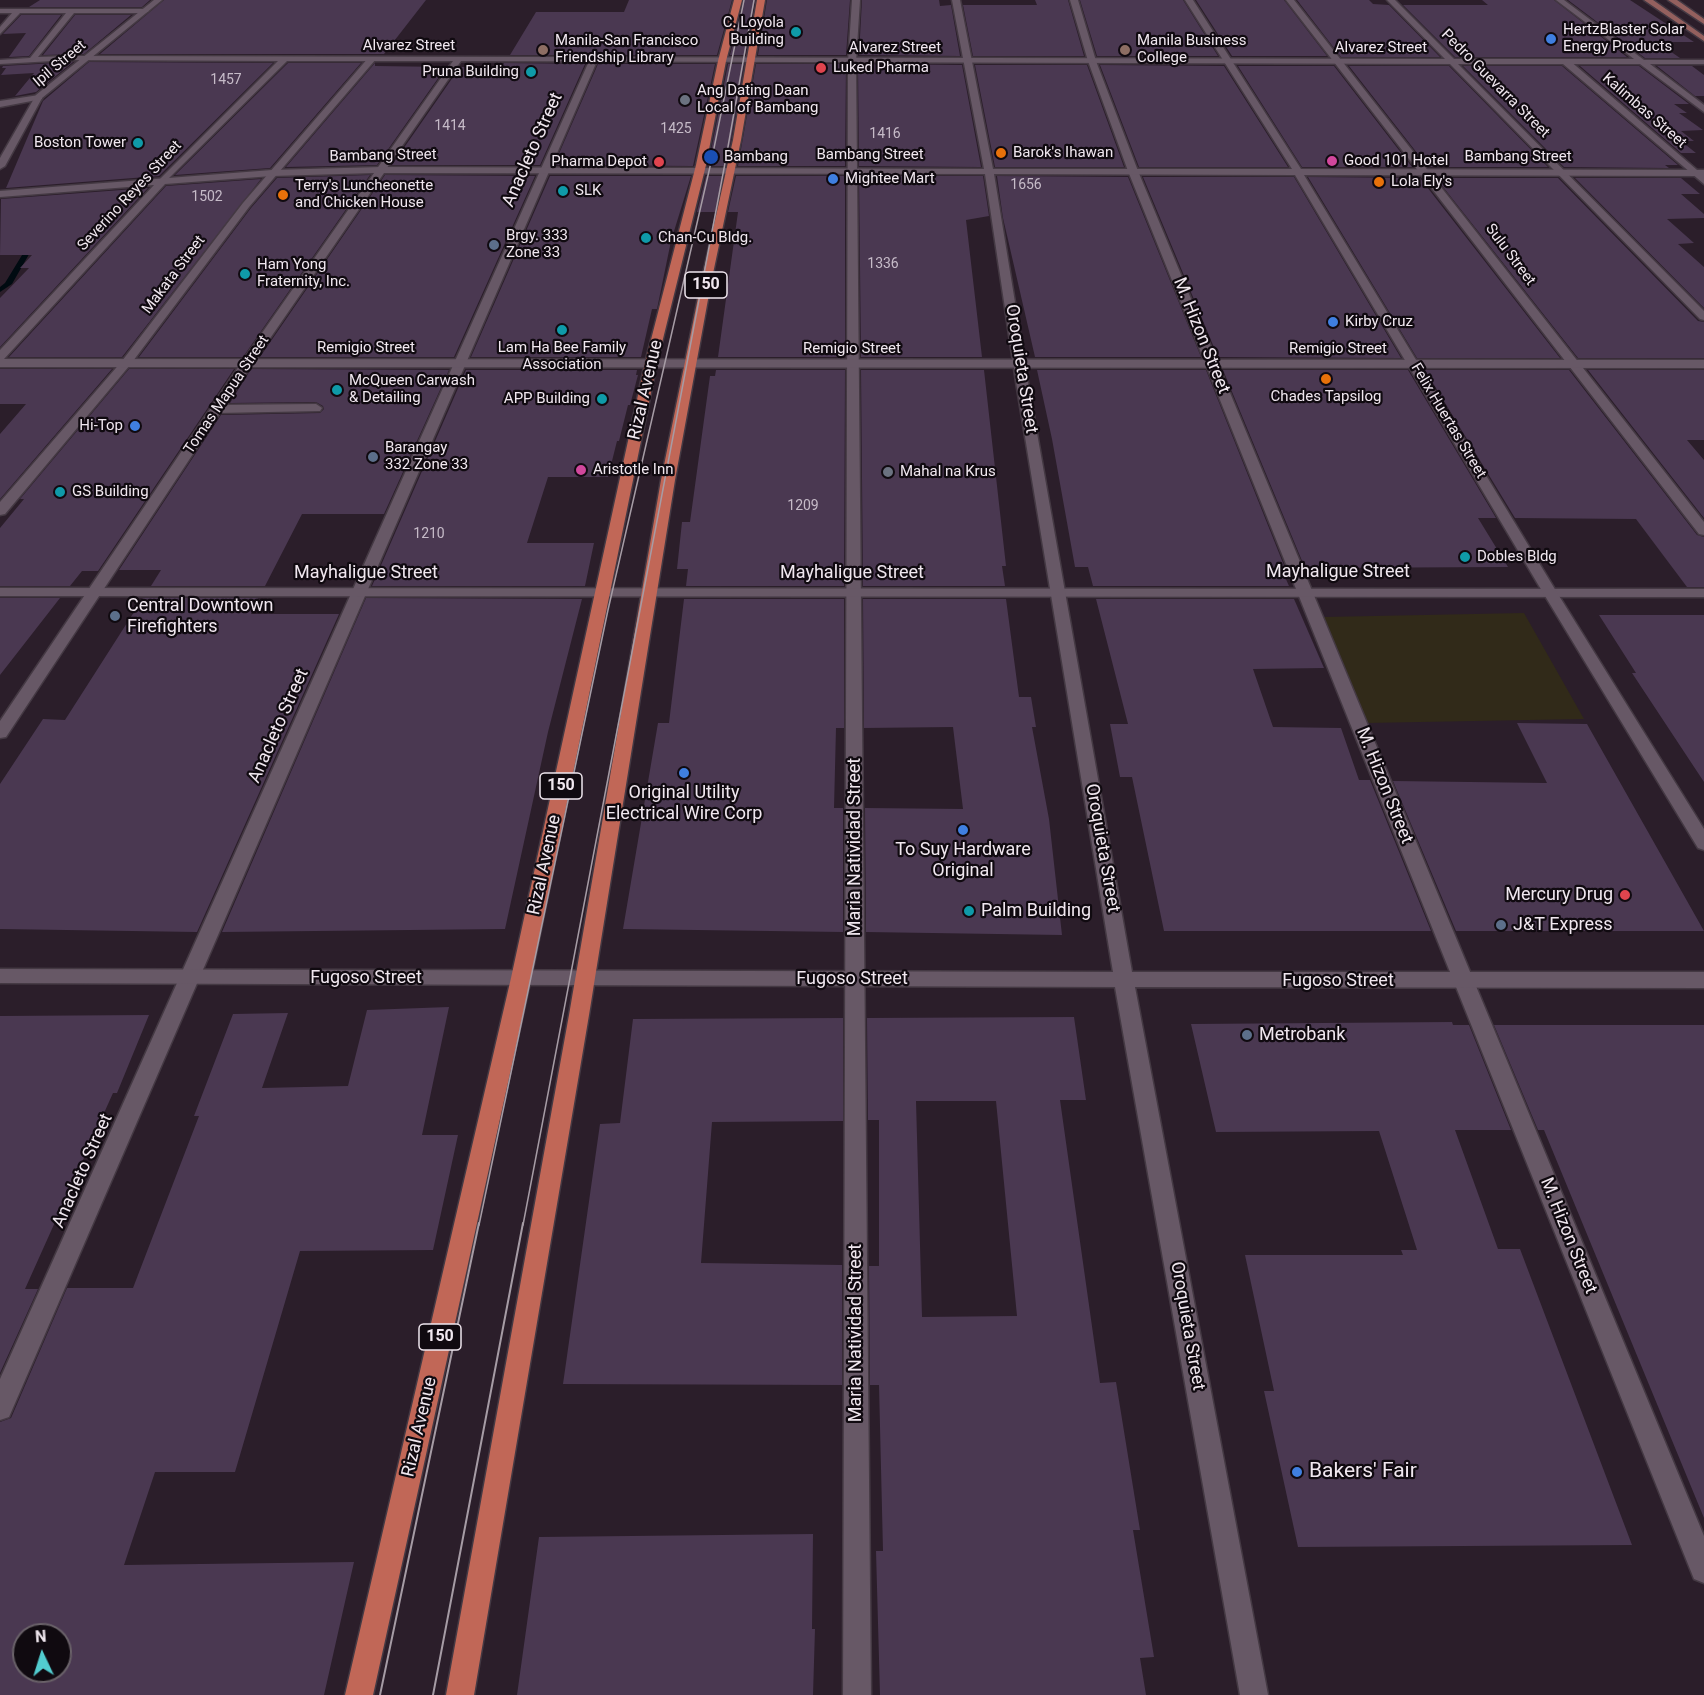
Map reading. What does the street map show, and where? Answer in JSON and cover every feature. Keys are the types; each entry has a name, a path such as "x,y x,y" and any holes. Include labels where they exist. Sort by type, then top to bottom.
{"main road":[{"name":"Rizal Avenue","path":"359,1695 521,978 651,363 700,171 722,61 738,0"},
{"name":"Rizal Avenue","path":"459,1695 649,593 690,363 730,171 761,0"},
{"path":"1648,0 1704,39"},
{"path":"1672,0 1704,22"}],"street":[{"name":"Ipil Street","path":"0,166 39,97 158,0"},
{"name":"Maria Natividad Street","path":"856,0 852,62 852,170 857,1695"},
{"name":"Oroquieta Street","path":"956,0 989,170 1124,980 1254,1695"},
{"name":"M. Hizon Street","path":"1074,0 1092,61 1133,171 1704,1569"},
{"name":"Felix Huertas Street","path":"1189,0 1415,363 1549,591 1704,844"},
{"name":"Sulu Street","path":"1290,0 1704,531"},
{"name":"Pedro Guevarra Street","path":"1391,0 1704,317"},
{"path":"1560,0 1704,109"},
{"path":"0,11 145,11"},
{"path":"0,32 18,11"},
{"path":"33,59 72,11"},
{"name":"Alvarez Street","path":"0,62 33,59 372,59 852,62 1704,62"},
{"name":"Severino Reyes Street","path":"0,357 163,181 284,59"},
{"name":"Makata Street","path":"0,511 126,363 272,174 372,59"},
{"name":"Tomas Mapua Street","path":"0,733 248,363 458,60"},
{"name":"Anacleto Street","path":"0,1408 593,61"},
{"name":"Kalimbas Street","path":"1566,62 1699,173 1704,181"},
{"path":"0,104 39,97"},
{"name":"Bambang Street","path":"0,194 272,174 381,170 1699,173"},
{"name":"Remigio Street","path":"0,363 1704,364"},
{"path":"217,409 316,408"},
{"name":"Mayhaligue Street","path":"0,592 601,594 1549,591 1704,593"},
{"name":"Fugoso Street","path":"0,976 1704,980"}],"shaded area":[{"path":"1524,613 1584,719 1366,723 1324,617"}],"building":[{"path":"40,0 150,0 142,7 29,7"},
{"path":"164,0 426,0 384,54 100,54"},
{"path":"629,0 732,0 717,55 510,55 536,12 624,12"},
{"path":"744,0 755,0 745,55 730,55"},
{"path":"767,0 850,0 846,55 758,55"},
{"path":"862,0 939,0 940,6 951,5 960,56 859,55"},
{"path":"1035,0 1068,0 1084,56 973,56 963,5 1037,5"},
{"path":"1080,0 1183,0 1218,56 1097,56"},
{"path":"1196,0 1284,0 1327,56 1232,56"},
{"path":"1297,0 1369,0 1373,4 1389,5 1440,57 1341,57"},
{"path":"1482,0 1554,0 1627,57 1455,57 1403,5 1488,5"},
{"path":"1568,0 1630,0 1694,42 1657,42 1680,58 1645,58"},
{"path":"21,15 61,15 29,56 9,57 26,33 3,34"},
{"path":"75,15 131,15 84,54 43,55"},
{"path":"73,62 36,92 15,96 34,73 1,75 6,68 2,68 3,66"},
{"path":"89,62 273,63 159,176 6,188 43,101"},
{"path":"288,63 361,63 270,168 175,175"},
{"path":"375,63 375,66 446,67 377,165 286,167"},
{"path":"504,63 585,64 540,165 392,165 460,67 502,67"},
{"path":"598,64 715,64 693,166 554,165"},
{"path":"728,64 744,64 731,140 725,166 708,166"},
{"path":"756,64 846,64 845,166 738,166"},
{"path":"858,64 962,65 981,167 859,166"},
{"path":"975,65 1087,65 1124,167 995,167"},
{"path":"1100,65 1224,66 1288,167 1139,167"},
{"path":"1238,66 1334,66 1412,167 1302,167"},
{"path":"1349,66 1449,66 1548,167 1428,167"},
{"path":"1463,66 1562,66 1678,165 1665,165 1669,168 1564,167"},
{"path":"1580,66 1639,66 1689,104 1674,104 1687,113 1679,113 1703,130 1681,131 1694,141 1681,141 1696,153 1681,153"},
{"path":"1657,66 1692,66 1704,75 1704,96 1695,96"},
{"path":"370,175 243,357 139,357 251,208 277,178"},
{"path":"385,175 535,176 454,357 260,357"},
{"path":"550,176 691,176 671,241 657,309 652,309 641,357 471,357"},
{"path":"706,176 723,176 715,212 697,212"},
{"path":"736,176 845,176 845,357 718,357 738,212 728,212"},
{"path":"859,176 983,176 989,216 966,220 982,357 861,357"},
{"path":"997,176 1128,177 1201,357 1035,357 1003,218"},
{"path":"1143,177 1294,177 1401,358 1218,357"},
{"path":"1308,177 1420,178 1560,358 1417,358"},
{"path":"1436,178 1558,178 1698,321 1704,322 1704,358 1578,358"},
{"path":"1575,178 1681,178 1700,194 1681,194 1704,214 1704,218 1667,219 1694,243 1678,244 1704,267 1704,308"},
{"path":"261,179 122,357 9,357 166,186"},
{"path":"148,188 0,347 0,298 29,268 20,268 32,255 0,255 1,199"},
{"path":"0,369 112,369 0,499 0,434 26,404 0,404"},
{"path":"129,369 234,369 98,571 82,571 70,586 0,586 0,528 24,499 20,499"},
{"path":"251,369 449,370 384,514 302,514 265,586 151,586 161,570 119,570 221,415 320,413 324,409 316,402 230,403"},
{"path":"466,370 637,370 636,375 638,375 630,405 628,405 619,441 617,441 608,477 548,477 527,543 594,543 585,586 372,586"},
{"path":"716,370 845,370 844,586 686,586 688,569 677,569 682,522 690,522 710,376 715,376"},
{"path":"861,370 984,370 1006,566 1002,566 1005,586 863,586"},
{"path":"1037,370 1206,370 1285,568 1281,568 1289,586 1093,586 1088,567 1075,567"},
{"path":"1223,370 1408,370 1496,518 1478,518 1508,567 1305,568"},
{"path":"1425,370 1569,370 1697,535 1704,537 1704,587 1687,587 1636,519 1515,518"},
{"path":"1588,370 1704,370 1704,440 1687,440 1704,460 1704,518"},
{"path":"0,598 60,598 0,675"},
{"path":"143,598 258,598 251,614 339,614 197,932 0,929 0,784 43,719 65,720"},
{"path":"366,598 582,599 548,732 505,929 222,932"},
{"path":"684,599 844,599 844,728 836,728 834,808 843,808 843,932 623,929 658,723 669,723"},
{"path":"863,599 1006,599 1019,697 1031,697 1036,727 1032,727 1049,819 1062,935 866,932 865,808 963,809 953,727 864,728"},
{"path":"1096,599 1294,599 1324,668 1253,669 1273,727 1341,728 1359,780 1370,780 1431,931 1164,931 1132,777 1120,777 1110,724 1128,724"},
{"path":"1599,615 1704,615 1704,782 1632,673 1636,673"},
{"path":"1517,723 1587,724 1704,931 1456,931 1393,781 1547,783"},
{"path":"449,1007 422,1135 458,1135 433,1250 300,1251 235,1472 155,1472 124,1565 354,1562 324,1695 0,1695 0,1422 11,1418 67,1288 133,1288 199,1116 194,1116 233,1014 288,1013 262,1088 348,1086 367,1010"},
{"path":"149,1015 117,1093 113,1093 25,1289 38,1289 0,1373 0,1016"},
{"path":"1074,1017 1086,1100 1060,1100 1100,1383 1116,1382 1140,1530 1133,1530 1154,1657 1140,1658 1146,1695 880,1695 876,1551 883,1551 879,1385 870,1385 869,1266 879,1266 879,1120 868,1120 867,1018","holes":["916,1101 996,1101 1017,1316 922,1317"]},
{"path":"843,1018 843,1121 712,1122 701,1263 842,1265 842,1385 563,1384 600,1124 620,1123 633,1019"},
{"path":"1452,1022 1453,1025 1469,1025 1511,1130 1455,1130 1498,1249 1520,1249 1632,1545 1298,1547 1264,1391 1274,1391 1245,1255 1403,1255 1401,1250 1417,1250 1379,1131 1216,1132 1191,1024"},
{"path":"1494,1025 1704,1025 1704,1518 1544,1130 1538,1130"},
{"path":"813,1534 812,1629 815,1629 813,1695 517,1695 539,1537"}],"waterway":[{"path":"0,290 8,284 33,242"}],"tram line":[{"path":"479,1225 608,610 712,158 744,0"},
{"path":"523,1225 754,0"},
{"path":"380,1695 479,1223"},
{"path":"433,1695 523,1223"}],"place":[{"name":"C. Loyola Building","path":"796,32"},
{"name":"HertzBlaster Solar Energy Products","path":"1551,39"},
{"name":"Manila-San Francisco Friendship Library","path":"543,50"},
{"name":"Manila Business College","path":"1125,50"},
{"name":"Luked Pharma","path":"821,68"},
{"name":"Pruna Building","path":"531,72"},
{"name":"Ang Dating Daan Local of Bambang","path":"685,100"},
{"name":"Boston Tower","path":"138,143"},
{"name":"Barok's Ihawan","path":"1001,153"},
{"name":"Bambang","path":"711,157"},
{"name":"Good 101 Hotel","path":"1332,161"},
{"name":"Pharma Depot","path":"659,162"},
{"name":"Mightee Mart","path":"833,179"},
{"name":"Lola Ely's","path":"1379,182"},
{"name":"SLK","path":"563,191"},
{"name":"Terry's Luncheonette and Chicken House","path":"283,195"},
{"name":"Chan-Cu Bldg.","path":"646,238"},
{"name":"Brgy. 333 Zone 33","path":"494,245"},
{"name":"Ham Yong Fraternity, Inc.","path":"245,274"},
{"name":"Kirby Cruz","path":"1333,322"},
{"name":"Lam Ha Bee Family Association","path":"562,330"},
{"name":"Chades Tapsilog","path":"1326,379"},
{"name":"McQueen Carwash & Detailing","path":"337,390"},
{"name":"APP Building","path":"602,399"},
{"name":"Hi-Top","path":"135,426"},
{"name":"Barangay 332 Zone 33","path":"373,457"},
{"name":"Aristotle Inn","path":"581,470"},
{"name":"Mahal na Krus","path":"888,472"},
{"name":"GS Building","path":"60,492"},
{"name":"Dobles Bldg","path":"1465,557"},
{"name":"Central Downtown Firefighters","path":"115,616"},
{"name":"Original Utility Electrical Wire Corp","path":"684,773"},
{"name":"To Suy Hardware Original","path":"963,830"},
{"name":"Mercury Drug","path":"1625,895"},
{"name":"Palm Building","path":"969,911"},
{"name":"J&T Express","path":"1501,925"},
{"name":"Metrobank","path":"1247,1035"},
{"name":"Bakers' Fair","path":"1297,1472"}]}
